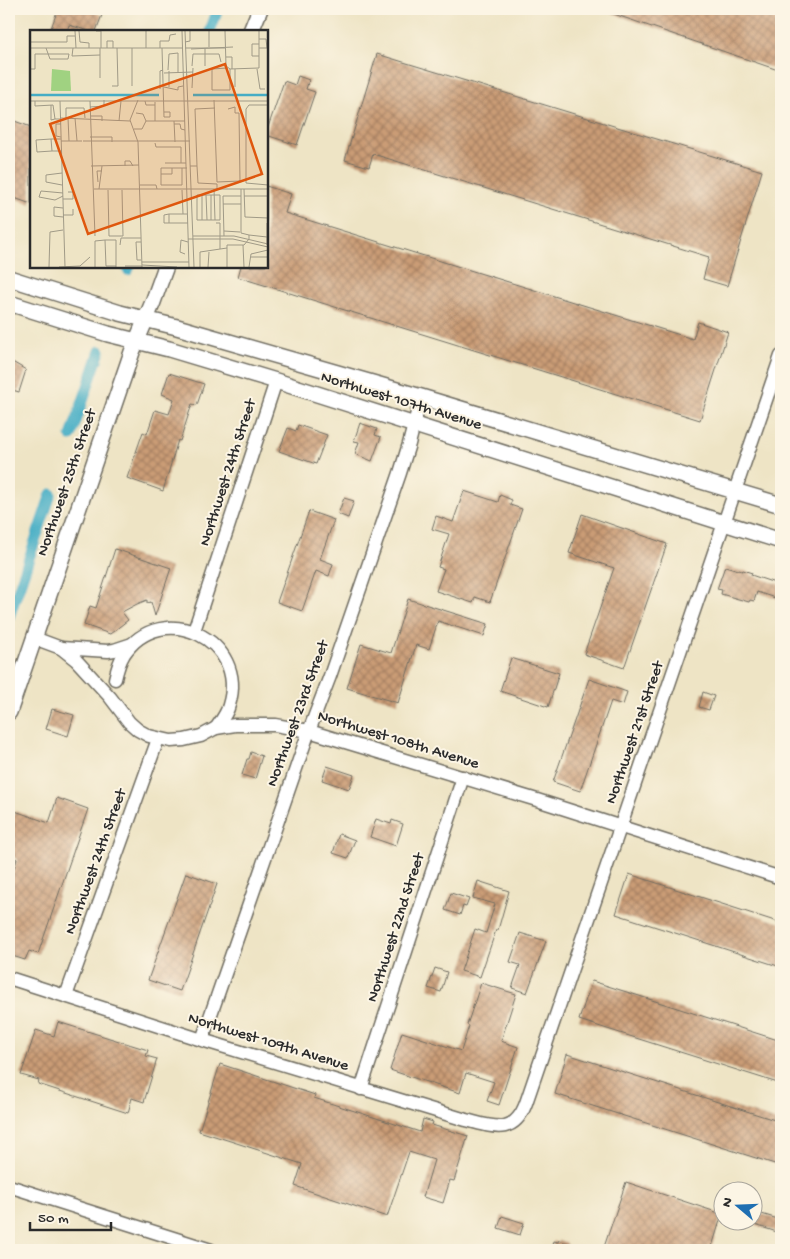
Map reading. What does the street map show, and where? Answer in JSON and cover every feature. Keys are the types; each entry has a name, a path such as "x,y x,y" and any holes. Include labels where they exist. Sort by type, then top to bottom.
{"main road":[{"path":"251,30 260,9"},
{"name":"Northwest 25th Street","path":"9,712 132,352 156,296 165,268"},
{"name":"Northwest 107th Avenue","path":"9,278 100,307 177,327 421,397 781,505"},
{"name":"Northwest 107th Avenue","path":"9,303 108,334 137,340 276,381 781,540"}],"street":[{"name":"Northwest 21st Street","path":"518,1120 526,1103 781,356"},
{"name":"Northwest 24th Street","path":"194,631 276,381"},
{"name":"Northwest 23rd Street","path":"202,1040 394,489 409,444 421,397"},
{"path":"115,679 118,666 124,654 132,644 143,636 168,628 194,631 215,645 229,667 232,680 229,706 224,718 216,728"},
{"name":"Northwest 108th Avenue","path":"34,638 61,648 76,660 110,696 130,722 148,736 171,741 184,740 201,736 216,728 252,724 309,731 781,878"},
{"path":"61,648 108,651 132,644"},
{"name":"Northwest 24th Street","path":"66,996 158,739"},
{"name":"Northwest 22nd Street","path":"361,1089 463,778"},
{"name":"Northwest 109th Avenue","path":"9,978 202,1040 489,1126 506,1126 518,1120"},
{"path":"9,1186 211,1250"}],"building":[{"path":"58,9 83,9 102,15 96,30 86,30 69,25 67,30 50,30"},
{"path":"781,9 781,71 602,10"},
{"path":"377,54 762,171 727,286 703,279 709,257 373,154 369,167 345,160"},
{"path":"298,76 309,80 306,89 315,92 297,145 268,136 268,127 284,81 295,85"},
{"path":"9,119 30,127 30,204 9,196"},
{"path":"268,187 291,194 285,213 693,339 698,322 728,332 700,420 238,277 240,268 268,268"},
{"path":"9,360 26,370 19,392 9,389"},
{"path":"169,373 204,384 197,405 192,404 180,441 178,440 163,491 127,478 143,432 147,434 155,410 169,414 174,399 162,394"},
{"path":"360,423 377,429 375,435 381,437 372,461 355,454 359,442 354,441"},
{"path":"298,425 327,435 316,464 279,451 288,428 296,431"},
{"path":"464,491 498,502 500,495 512,500 510,505 522,509 490,602 475,597 473,603 436,591 444,569 438,567 449,534 432,529 436,516 453,522"},
{"path":"344,498 354,501 348,518 338,514"},
{"path":"309,511 334,520 320,559 333,564 329,576 316,571 302,611 277,602"},
{"path":"582,514 667,544 624,668 584,654 614,568 569,553"},
{"path":"115,549 171,568 155,616 151,602 147,603 147,600 137,604 122,612 128,620 110,634 84,625 90,606 96,608"},
{"path":"725,566 752,573 751,575 781,585 781,600 757,592 754,601 750,600 749,602 721,594 722,590 717,589"},
{"path":"408,599 488,624 484,636 438,621 429,649 416,645 398,703 347,688 361,644 391,653"},
{"path":"511,658 559,673 548,707 500,691"},
{"path":"589,679 627,692 623,705 611,701 580,791 553,782"},
{"path":"703,692 714,696 709,710 699,707"},
{"path":"52,709 74,715 68,736 46,729"},
{"path":"251,752 262,756 255,779 242,775"},
{"path":"327,766 354,775 349,789 322,780"},
{"path":"57,798 88,809 38,954 29,951 25,960 9,955 9,885 17,859 9,856 9,829 15,811 49,823"},
{"path":"376,819 391,824 392,820 403,824 396,846 370,837"},
{"path":"339,834 355,840 348,858 333,853"},
{"path":"186,873 217,884 180,991 148,980"},
{"path":"629,874 781,923 781,967 616,914"},
{"path":"478,881 509,891 498,930 496,930 480,977 461,971 475,929 486,933 495,904 473,898"},
{"path":"451,893 469,899 466,907 463,906 460,915 445,910"},
{"path":"520,933 546,941 527,993 512,988 520,965 510,962"},
{"path":"435,968 447,972 441,992 428,988"},
{"path":"592,981 781,1041 781,1084 579,1020"},
{"path":"481,983 516,994 501,1041 518,1047 499,1105 487,1101 494,1082 466,1073 460,1093 390,1070 402,1032 461,1051 469,1026 467,1025"},
{"path":"58,1022 148,1050 146,1056 157,1059 144,1102 132,1098 128,1113 38,1084 39,1080 21,1075 36,1030 54,1036"},
{"path":"567,1054 781,1122 781,1166 555,1094"},
{"path":"220,1064 315,1095 314,1098 420,1132 423,1119 433,1122 432,1125 468,1136 454,1181 450,1180 443,1203 423,1197 434,1160 409,1152 387,1217 295,1186 302,1164 199,1131"},
{"path":"626,1182 712,1211 712,1232 716,1232 711,1250 603,1250"},
{"path":"762,1214 781,1220 780,1233 762,1227"},
{"path":"502,1216 524,1223 520,1235 498,1228"},
{"path":"559,1240 577,1250 551,1250 554,1241 558,1242"}],"waterway":[{"path":"210,30 218,9"},
{"path":"71,436 100,351"},
{"path":"9,617 51,494"}]}
